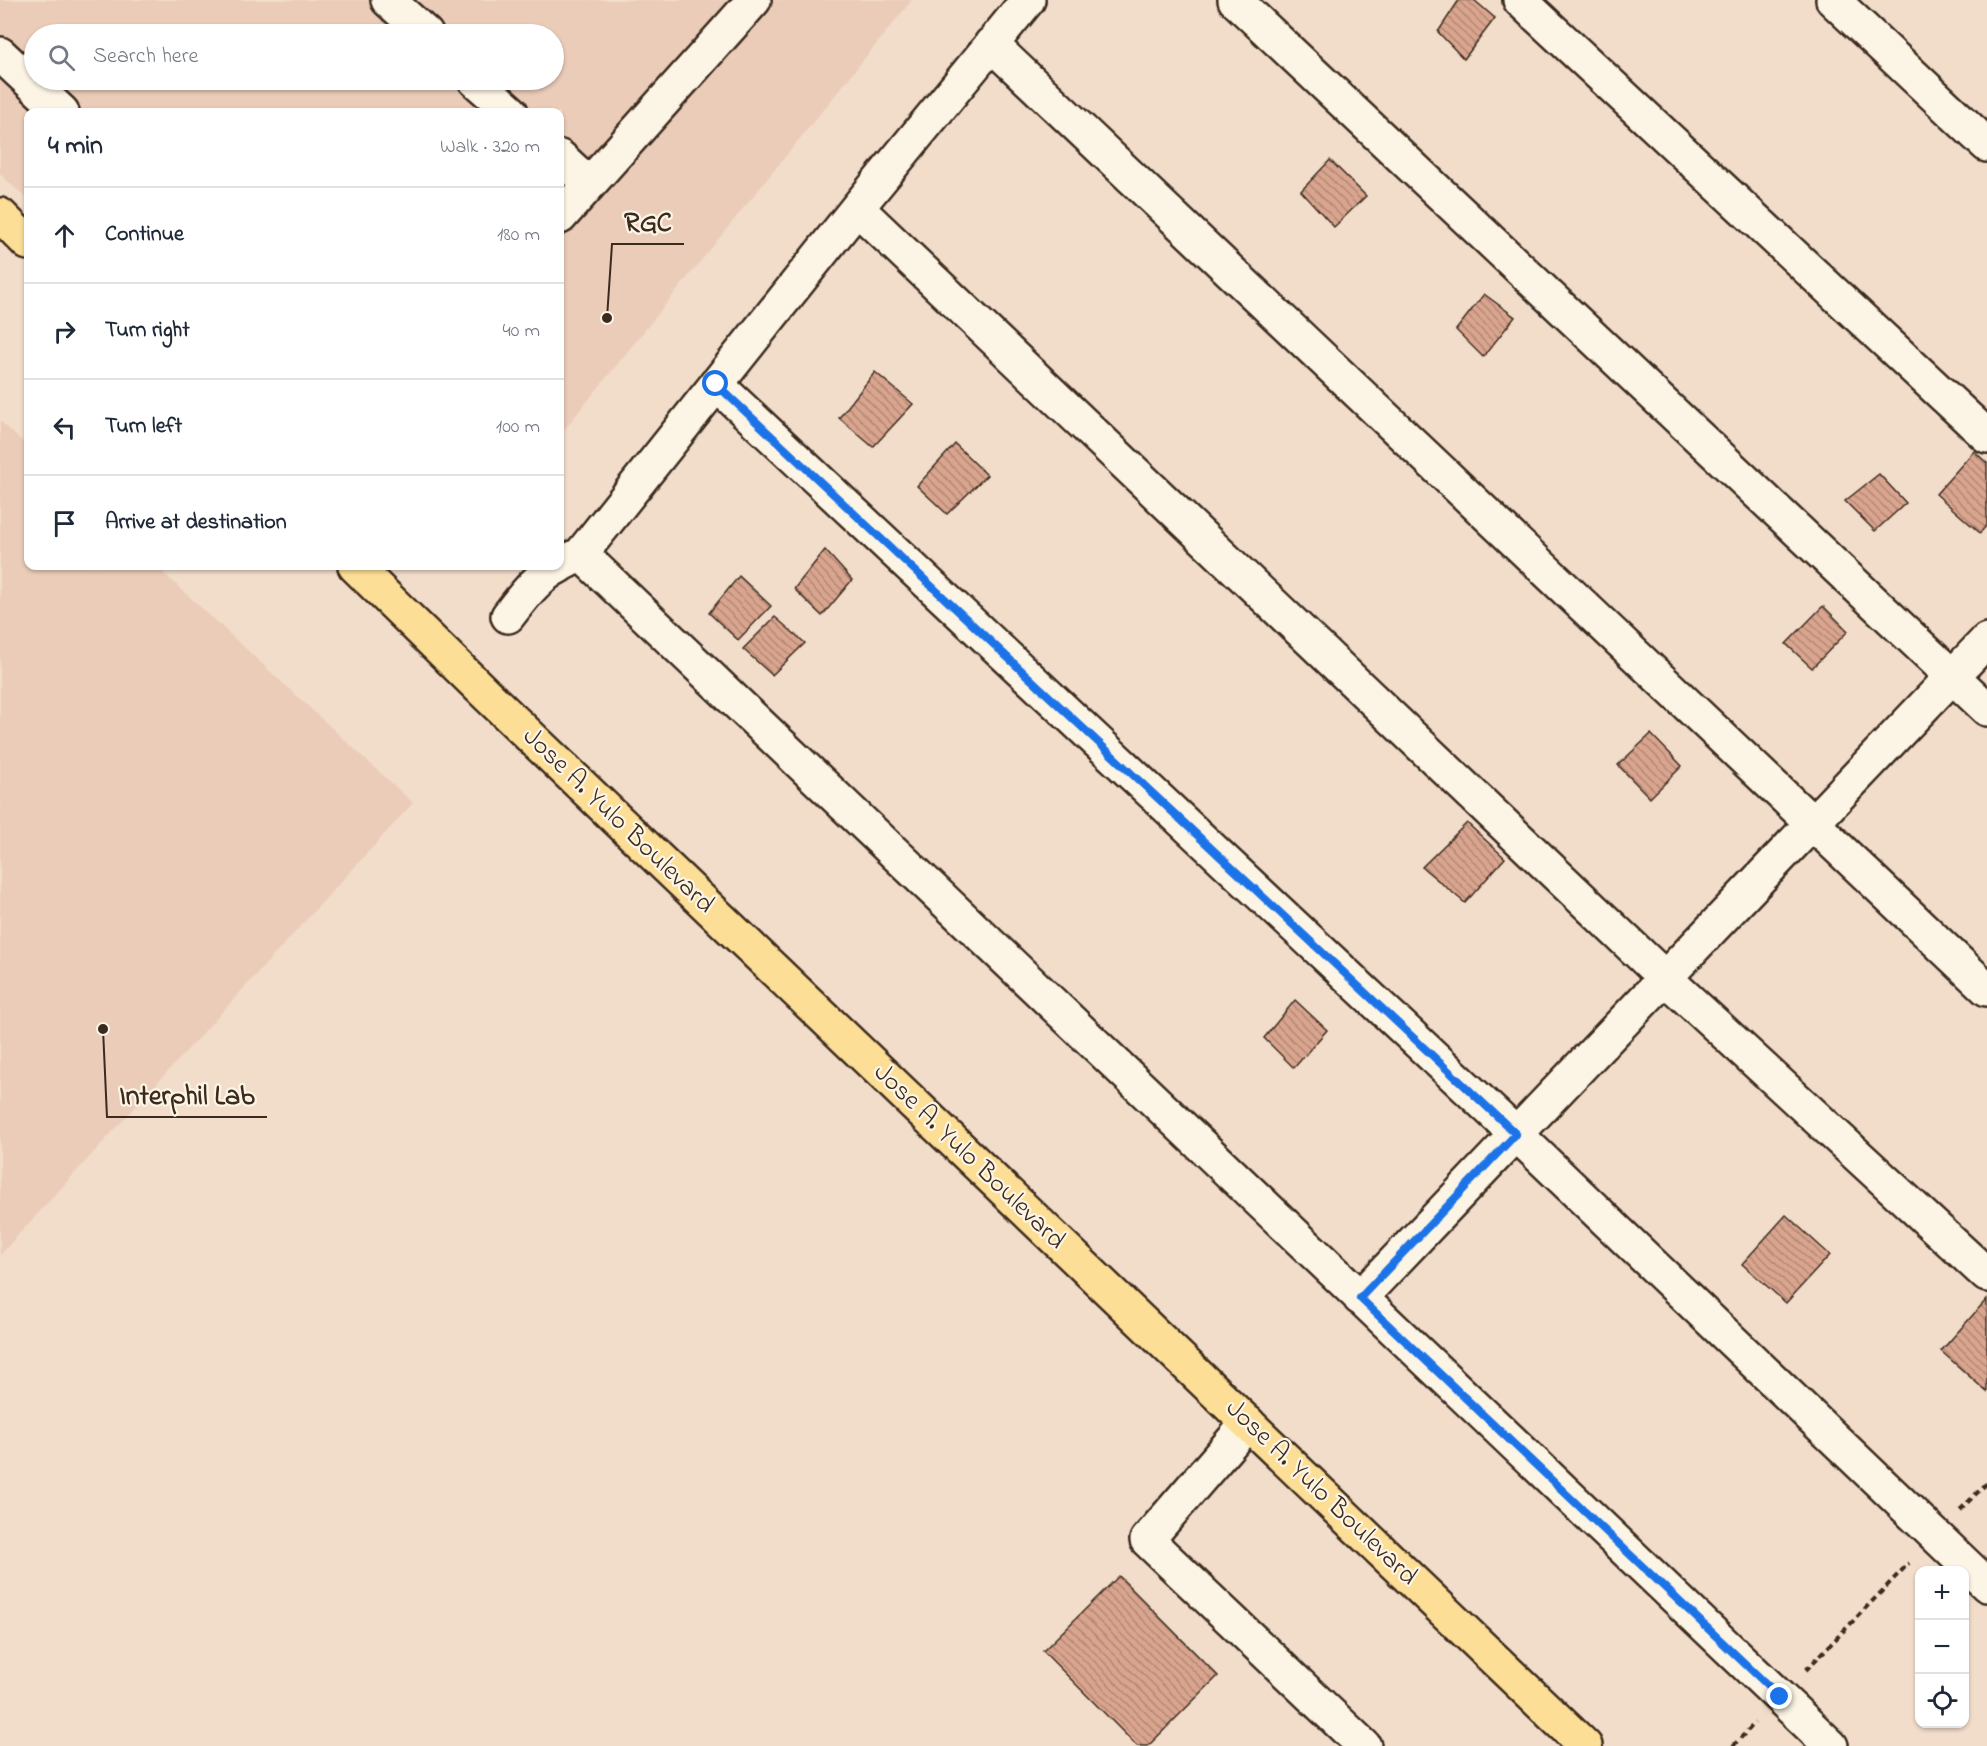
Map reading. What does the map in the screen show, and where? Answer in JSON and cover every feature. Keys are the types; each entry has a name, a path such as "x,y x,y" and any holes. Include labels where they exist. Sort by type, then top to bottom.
{"main road":[{"path":"0,215 24,239"},
{"name":"Jose A. Yulo Boulevard","path":"359,570 1585,1746"}],"street":[{"path":"388,0 415,24"},
{"path":"564,212 754,0"},
{"path":"1028,0 716,384 566,562 1360,1298 1831,1746"},
{"path":"1235,0 1987,709"},
{"path":"1520,0 1987,436"},
{"path":"1833,0 1987,145"},
{"path":"991,44 1987,990"},
{"path":"0,54 24,76"},
{"path":"38,90 58,108"},
{"path":"486,90 506,108"},
{"path":"564,161 589,184"},
{"path":"857,208 1665,978 1987,1275"},
{"path":"716,384 1516,1134 1987,1585"},
{"path":"508,616 530,587 550,570"},
{"path":"1360,1298 1987,639"},
{"path":"1248,1423 1147,1540 1364,1746"}],"path":[{"path":"1733,1746 1987,1483"}],"shaded area":[{"path":"0,0 912,0 564,430 564,108 24,108 24,196 0,174"},
{"path":"0,421 24,443 24,570 160,570 413,803 0,1255"}],"building":[{"path":"1459,0 1474,0 1495,18 1464,59 1438,32"},
{"path":"1330,160 1366,196 1334,227 1301,191"},
{"path":"1484,294 1515,317 1483,357 1456,330"},
{"path":"875,372 913,404 873,447 839,418"},
{"path":"955,444 987,475 947,514 917,486"},
{"path":"1974,451 1987,463 1987,525 1980,533 1936,494"},
{"path":"1879,474 1906,503 1875,531 1845,501"},
{"path":"825,550 852,580 822,616 794,589"},
{"path":"739,576 771,606 738,640 709,613"},
{"path":"1823,606 1848,631 1812,668 1786,644"},
{"path":"775,617 805,643 772,675 743,649"},
{"path":"1651,734 1682,766 1650,798 1618,765"},
{"path":"1467,823 1505,858 1465,903 1422,867"},
{"path":"1295,1000 1327,1030 1294,1068 1264,1038"},
{"path":"1786,1215 1830,1255 1786,1303 1742,1264"},
{"path":"1987,1299 1987,1392 1941,1351"},
{"path":"1119,1576 1218,1676 1148,1746 1137,1746 1043,1651"}],"place":[{"name":"RGC","path":"607,318"},
{"name":"Interphil Lab","path":"103,1029"}],"route":[{"path":"716,384 1516,1134 1360,1298 1780,1697"}]}
